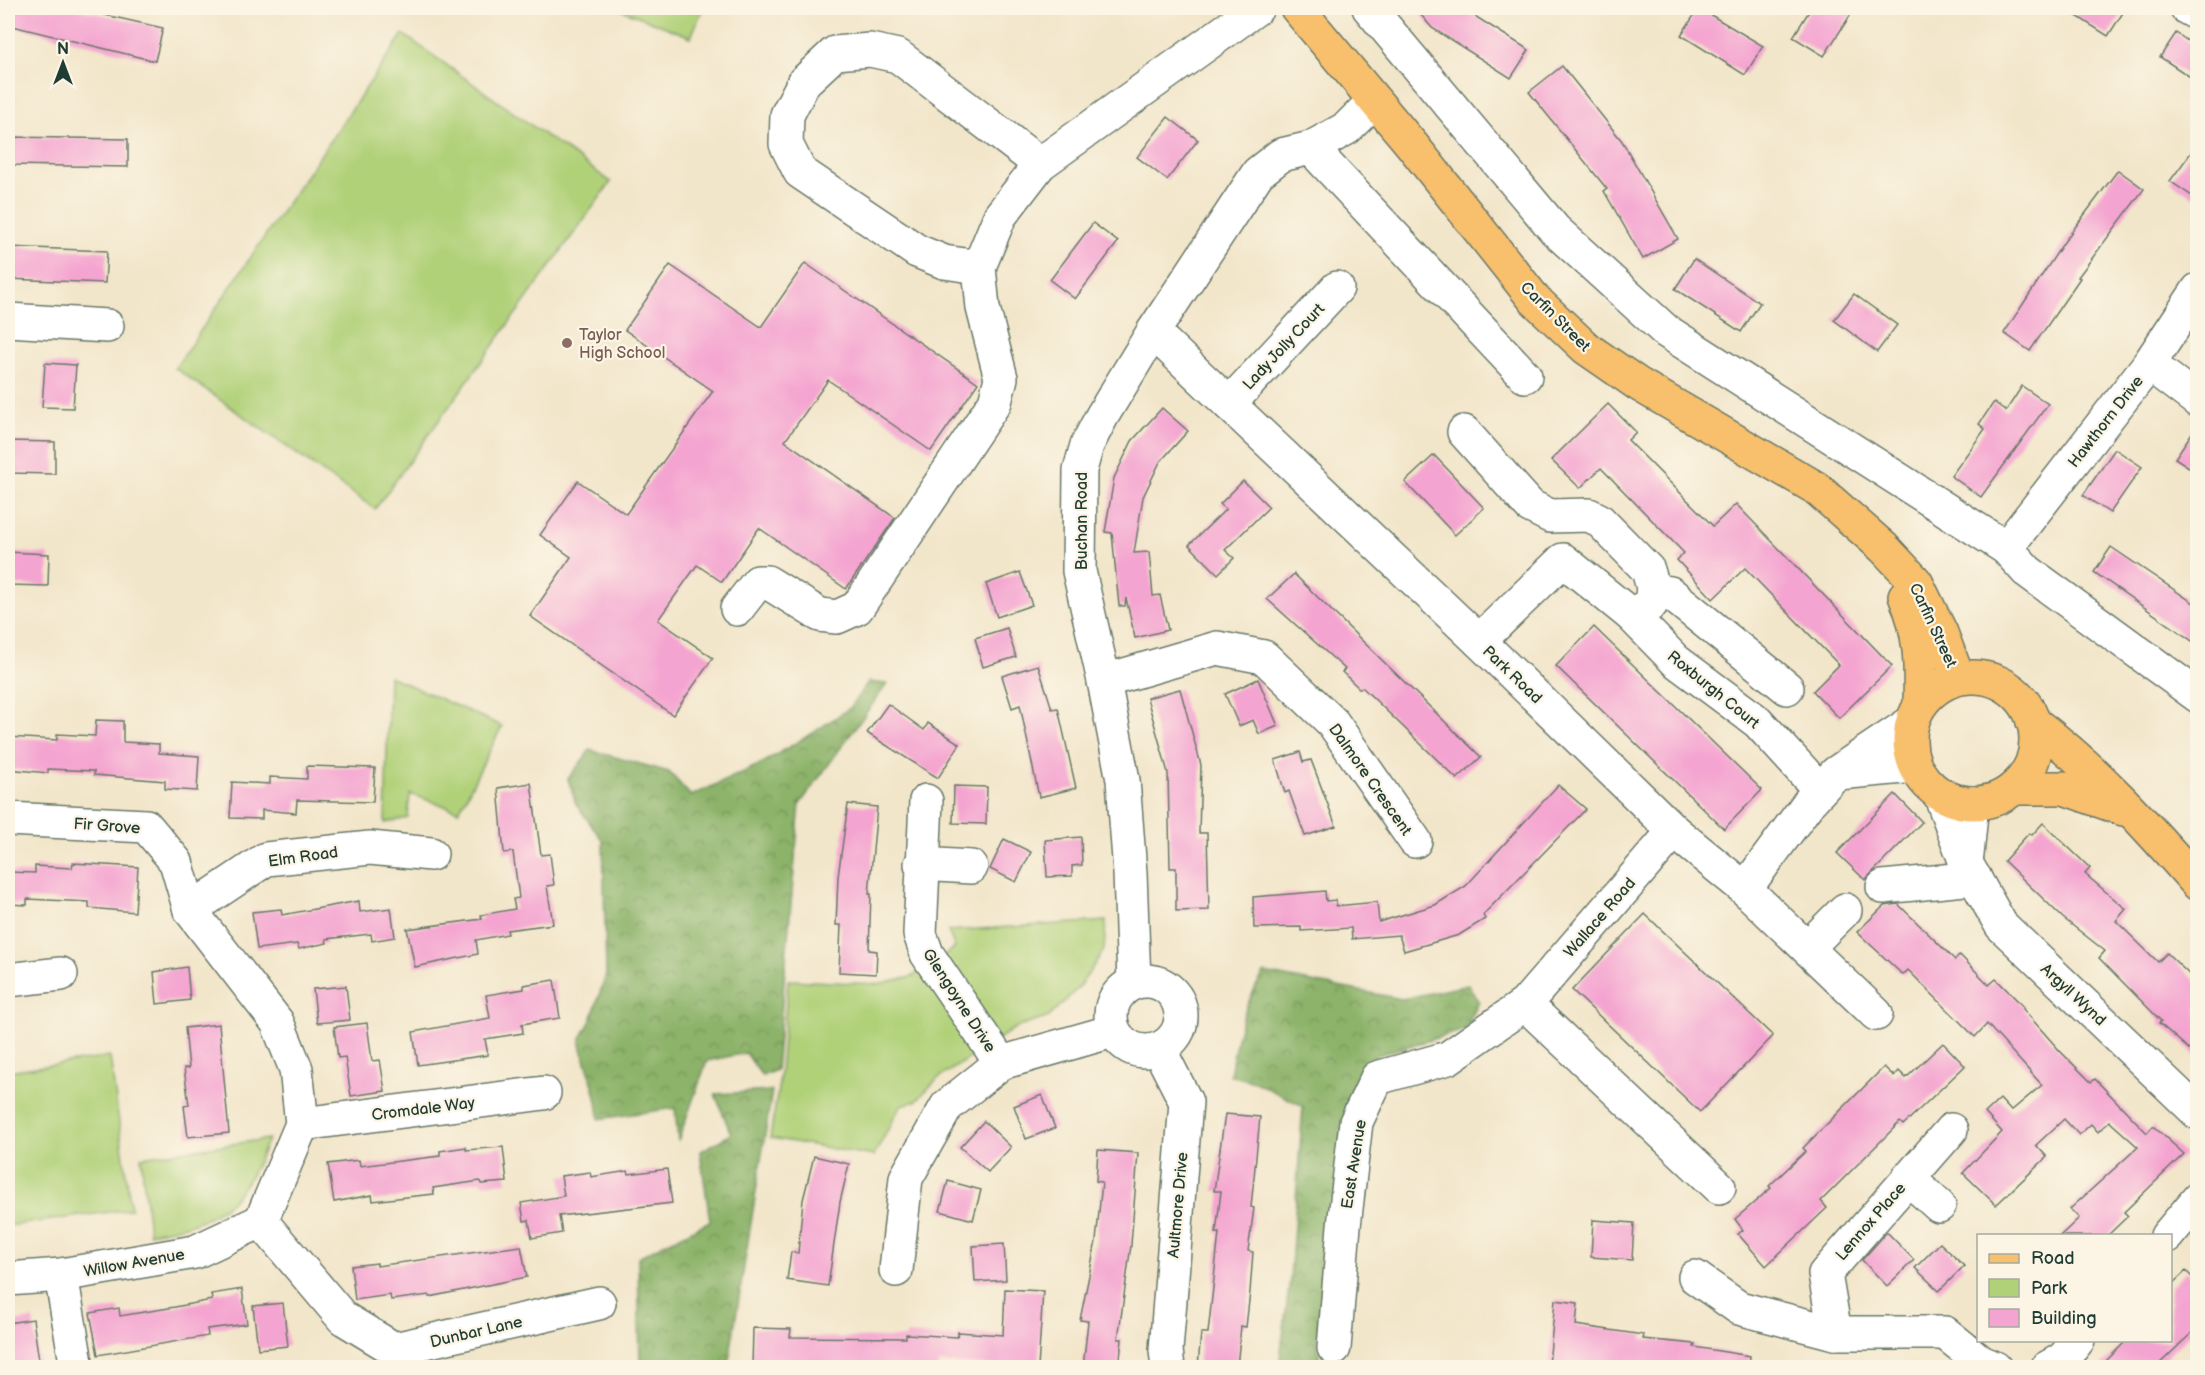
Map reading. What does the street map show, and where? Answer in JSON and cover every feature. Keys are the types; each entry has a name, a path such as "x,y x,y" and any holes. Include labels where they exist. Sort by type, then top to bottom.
{"main road":[{"name":"Carfin Street","path":"1297,8 1535,300 1587,348 1638,384 1816,488 1884,548 1916,582 1941,633 1958,678"},
{"name":"Carfin Street","path":"1884,548 1912,610 1921,654 1916,713"},
{"path":"1975,676 2005,684 2022,699 2031,711 2037,739 2033,761 2014,788 1995,799 1972,803 1940,794 1924,779 1915,766 1910,744 1916,713 1942,684 1958,678 1975,676"},
{"path":"2033,722 2058,740 2136,814 2198,884"},
{"path":"2014,788 2064,788 2136,814"}],"street":[{"path":"737,609 758,582 767,582 820,615 837,617 857,608 995,402 1001,378 983,308 979,267 1000,216 1040,164 1257,8"},
{"path":"1369,8 1555,230 1666,331 2006,548 2026,571 2198,696"},
{"path":"2187,8 2198,15"},
{"path":"979,267 944,262 917,251 800,172 786,144 787,115 804,82 835,53 870,50 898,56 1040,164"},
{"name":"Buchan Road","path":"1134,982 1130,873 1123,780 1104,681 1079,571 1080,470 1087,445 1102,416 1153,332 1258,173 1281,155 1311,147 1347,128 1374,101"},
{"path":"1311,147 1525,376"},
{"name":"Lady Jolly Court","path":"1229,404 1337,288"},
{"name":"Hawthorn Drive","path":"2006,548 2149,364 2198,290"},
{"path":"8,320 107,326"},
{"name":"Park Road","path":"1153,332 1479,641 1674,831 1745,889 1876,1014"},
{"path":"2149,364 2198,401"},
{"path":"1464,432 1530,506 1550,516 1589,515 1599,520 1648,570 1653,591 1651,604 1631,615"},
{"name":"Roxburgh Court","path":"1479,641 1563,560 1631,615 1676,661 1758,722 1828,782"},
{"path":"1653,591 1670,593 1787,688"},
{"name":"Dalmore Crescent","path":"1104,681 1217,648 1264,657 1334,723 1415,841"},
{"path":"1745,889 1828,782 1916,713"},
{"path":"1828,782 1915,766"},
{"name":"Argyll Wynd","path":"1940,794 1971,871 2001,925 2198,1113"},
{"name":"Glengoyne Drive","path":"926,801 921,864 920,934 927,954 1001,1063"},
{"path":"1883,886 1971,871 1972,803"},
{"name":"Fir Grove","path":"8,819 146,826 176,862 190,910"},
{"name":"Wallace Road","path":"1525,1004 1674,831"},
{"name":"Elm Road","path":"190,910 266,859 370,848 431,854"},
{"path":"921,864 971,867"},
{"path":"190,910 277,1022 296,1069 302,1124 261,1221"},
{"path":"1807,948 1845,910"},
{"path":"8,980 62,974"},
{"path":"1134,982 1159,982 1177,999 1181,1011 1180,1024 1171,1041 1159,1049 1142,1051 1130,1048 1113,1031 1110,1020 1113,1001 1120,991 1134,982"},
{"path":"1525,1004 1719,1187"},
{"name":"East Avenue","path":"1334,1348 1344,1226 1356,1122 1377,1078 1448,1058 1525,1004"},
{"path":"896,1270 906,1178 947,1106 1001,1063 1113,1031"},
{"name":"Aultmore Drive","path":"1159,1049 1186,1102 1166,1350 1168,1368"},
{"name":"Cromdale Way","path":"302,1124 544,1093"},
{"name":"Lennox Place","path":"1835,1333 1825,1274 1951,1130"},
{"name":"Lennox Place","path":"1908,1178 1939,1206"},
{"path":"2169,1234 2198,1199"},
{"name":"Willow Avenue","path":"8,1279 61,1275 195,1252 261,1221"},
{"name":"Dunbar Lane","path":"261,1221 343,1318 394,1349 599,1303"},
{"path":"61,1275 77,1368"},
{"path":"1695,1277 1739,1308 1835,1333 1945,1333 1981,1362 1995,1368"},
{"path":"2047,1368 2062,1359 2077,1342"}],"green space":[{"path":"617,8 703,8 691,37"},
{"path":"403,34 611,182 375,509 175,368"},
{"path":"389,676 502,726 459,811 410,794 408,818 385,823"},
{"path":"868,682 887,684 800,804 776,1070 762,1076 746,1053 707,1061 678,1141 675,1108 599,1119 594,1089 580,1040 591,1020 606,975 603,841 576,804 568,779 590,750 669,772 691,796 761,764 811,734 851,707"},
{"path":"1106,921 1104,950 1080,986 1049,1017 1015,1028 937,1079 916,1101 901,1105 874,1156 770,1138 779,1083 788,980 877,984 911,977 955,948 948,931"},
{"path":"1264,973 1402,999 1468,985 1479,1002 1465,1030 1377,1055 1350,1091 1317,1334 1320,1367 1279,1367 1290,1279 1303,1106 1255,1082 1230,1075 1241,1022"},
{"path":"110,1057 131,1209 8,1226 8,1071"},
{"path":"772,1091 728,1367 640,1367 638,1257 710,1221 700,1152 731,1134 715,1094"},
{"path":"268,1139 248,1180 225,1207 193,1223 149,1233 141,1157"}],"building":[{"path":"8,8 74,8 163,28 155,61 8,25"},
{"path":"1415,8 1462,8 1529,50 1511,78 1432,28"},
{"path":"1699,8 1763,46 1745,75 1681,35"},
{"path":"1811,8 1855,8 1824,56 1793,37"},
{"path":"2064,8 2126,8 2108,36"},
{"path":"2176,33 2198,48 2198,82 2160,57"},
{"path":"1562,66 1622,141 1678,239 1643,259 1604,191 1607,189 1529,92"},
{"path":"1168,117 1198,140 1167,180 1137,157"},
{"path":"8,137 128,139 128,167 8,165"},
{"path":"2198,143 2198,200 2170,181"},
{"path":"2118,170 2144,189 2078,277 2080,278 2030,351 2004,333 2064,242"},
{"path":"1093,223 1118,242 1075,299 1050,280"},
{"path":"8,247 107,251 105,283 8,279"},
{"path":"1694,259 1760,303 1741,332 1675,289"},
{"path":"805,263 978,383 931,451 828,380 785,441 895,518 846,589 759,528 722,582 697,565 658,620 713,658 673,715 530,616 571,557 540,535 578,481 626,514 713,391 625,330 670,265 761,327"},
{"path":"1854,294 1897,325 1877,352 1834,320"},
{"path":"45,363 76,365 73,408 42,407"},
{"path":"2022,386 2048,404 1981,497 1951,476 1985,429 1979,424 1994,402 2006,411"},
{"path":"1608,404 1636,432 1628,440 1713,526 1736,504 1892,666 1839,718 1813,691 1839,665 1745,568 1713,599 1677,560 1684,553 1601,468 1580,488 1551,460"},
{"path":"1162,408 1188,431 1160,462 1143,497 1134,553 1149,552 1153,596 1160,595 1168,630 1135,638 1126,598 1125,606 1119,606 1112,533 1105,532 1114,478 1132,441"},
{"path":"2198,424 2198,473 2175,458"},
{"path":"8,441 55,442 55,474 8,473"},
{"path":"2115,449 2142,467 2110,513 2083,495"},
{"path":"1434,455 1484,508 1455,535 1405,482"},
{"path":"1243,481 1269,507 1225,550 1234,558 1218,574 1189,545 1226,509 1220,504"},
{"path":"2111,547 2198,606 2198,645 2094,572"},
{"path":"8,552 49,554 48,586 8,585"},
{"path":"1020,572 1032,605 997,617 986,584"},
{"path":"1294,574 1481,757 1457,779 1362,687 1360,689 1342,672 1345,669 1267,599"},
{"path":"1594,627 1762,790 1724,829 1556,666"},
{"path":"1007,628 1016,657 983,667 975,638"},
{"path":"1038,665 1052,709 1058,708 1076,788 1039,797 1020,705 1012,708 1002,676"},
{"path":"1258,679 1278,726 1259,734 1253,720 1239,726 1225,694"},
{"path":"1180,689 1201,765 1199,833 1207,833 1209,910 1176,911 1176,868 1170,868 1168,773 1147,698"},
{"path":"888,704 924,730 928,723 960,744 938,778 867,733"},
{"path":"96,720 123,721 123,742 159,744 159,753 199,756 197,791 165,789 165,781 94,775 94,771 48,769 48,773 8,769 8,737 57,740 57,734 95,736"},
{"path":"1300,752 1303,762 1311,760 1336,826 1305,836 1289,791 1285,793 1275,760"},
{"path":"307,766 375,768 373,802 297,800 296,813 262,810 262,819 230,818 232,782 270,784 270,777 307,779"},
{"path":"531,783 541,855 550,854 554,885 547,886 553,924 507,930 508,934 476,940 478,954 415,967 407,929 482,919 481,915 515,909 513,899 519,898 513,852 504,853 498,788"},
{"path":"1558,785 1586,809 1483,915 1485,919 1459,935 1404,951 1399,935 1352,939 1351,928 1301,931 1301,927 1254,928 1253,897 1325,891 1326,901 1336,900 1336,906 1377,902 1379,922 1435,905 1466,886"},
{"path":"954,786 987,787 986,824 953,823"},
{"path":"1895,794 1922,822 1865,880 1837,853"},
{"path":"848,804 877,807 869,894 871,894 869,950 877,951 876,974 839,972 841,925 836,925 838,877"},
{"path":"2043,823 2090,868 2085,874 2126,909 2116,921 2158,962 2167,953 2198,983 2198,1057 2159,1023 2161,1021 2099,958 2105,951 2063,918 2004,861 2029,833 2032,835"},
{"path":"1081,837 1082,865 1072,866 1072,876 1047,877 1045,840"},
{"path":"1004,839 1031,852 1016,882 990,869"},
{"path":"73,863 138,867 135,912 89,908 89,902 27,899 27,905 8,904 8,872 35,873 35,866 72,868"},
{"path":"359,901 360,912 391,908 395,937 372,941 371,934 326,939 327,943 299,949 297,944 257,949 252,912 281,909 282,915"},
{"path":"1898,904 1955,960 1960,955 1989,985 1996,979 2091,1082 2095,1079 2147,1133 2153,1126 2184,1154 2124,1212 2128,1216 2109,1234 2062,1234 2079,1218 2070,1209 2138,1147 2109,1121 2098,1132 2091,1124 2079,1135 2064,1119 2036,1145 2047,1157 1996,1205 1963,1173 2002,1132 1985,1113 2000,1099 2011,1111 2042,1085 1987,1024 1975,1037 1908,970 1903,975 1857,932 1884,906"},
{"path":"1645,914 1773,1036 1700,1112 1572,990"},
{"path":"187,967 190,1000 157,1004 154,972"},
{"path":"554,980 560,1018 522,1024 523,1033 485,1039 488,1055 418,1065 413,1032 490,1018 486,995 524,989 524,985"},
{"path":"346,986 350,1020 317,1023 313,989"},
{"path":"367,1023 372,1061 380,1060 385,1091 351,1096 345,1057 338,1058 334,1027"},
{"path":"219,1024 229,1133 188,1137 184,1106 189,1105 184,1068 189,1068 185,1028"},
{"path":"1943,1043 1965,1066 1903,1125 1900,1122 1821,1201 1827,1208 1766,1266 1738,1234 1743,1230 1735,1219 1771,1188 1769,1186 1806,1151 1803,1148 1884,1067 1894,1076 1899,1071 1906,1078"},
{"path":"1042,1095 1055,1128 1026,1139 1014,1106"},
{"path":"1225,1114 1260,1117 1251,1207 1254,1208 1248,1251 1253,1252 1250,1292 1246,1327 1241,1326 1237,1368 1198,1366 1201,1333 1208,1333 1219,1233 1216,1233 1221,1191 1214,1191"},
{"path":"984,1121 1011,1147 988,1172 960,1147"},
{"path":"466,1147 466,1150 503,1147 507,1182 481,1184 480,1181 433,1188 434,1194 373,1201 372,1195 334,1202 328,1164 359,1160 360,1166 440,1156 440,1151"},
{"path":"1098,1150 1138,1153 1131,1245 1118,1339 1122,1339 1119,1368 1083,1368 1088,1321 1080,1320 1096,1241 1102,1182 1096,1181"},
{"path":"814,1156 849,1164 840,1202 828,1286 787,1280 791,1252 798,1253 803,1200"},
{"path":"667,1169 672,1203 559,1216 562,1233 532,1238 529,1220 524,1221 521,1203 564,1196 561,1176 590,1172 591,1177 628,1171 629,1174"},
{"path":"948,1181 981,1190 973,1220 940,1211"},
{"path":"1593,1220 1634,1223 1632,1260 1591,1257"},
{"path":"1887,1232 1914,1260 1887,1286 1862,1260"},
{"path":"1940,1243 1964,1266 1939,1291 1915,1268"},
{"path":"1004,1244 1006,1280 975,1282 973,1246"},
{"path":"521,1246 527,1277 429,1297 429,1295 391,1300 390,1295 355,1300 351,1266 377,1263 377,1266"},
{"path":"2186,1271 2198,1283 2198,1327 2155,1368 2099,1368 2125,1342 2172,1342 2172,1284"},
{"path":"242,1289 247,1324 207,1329 208,1336 98,1355 90,1313 119,1308 120,1316 212,1300 211,1294"},
{"path":"1005,1289 1043,1291 1038,1368 939,1363 938,1368 752,1368 753,1328 791,1329 790,1337 906,1338 906,1334 957,1337 958,1332 1003,1335"},
{"path":"1555,1300 1578,1303 1576,1325 1644,1335 1643,1339 1695,1344 1694,1347 1750,1356 1749,1368 1560,1368 1549,1365"},
{"path":"283,1303 288,1346 258,1349 253,1306"},
{"path":"33,1319 40,1368 13,1368 12,1361 8,1362 8,1323"}],"place":[{"name":"Taylor High School","path":"567,343"}]}
